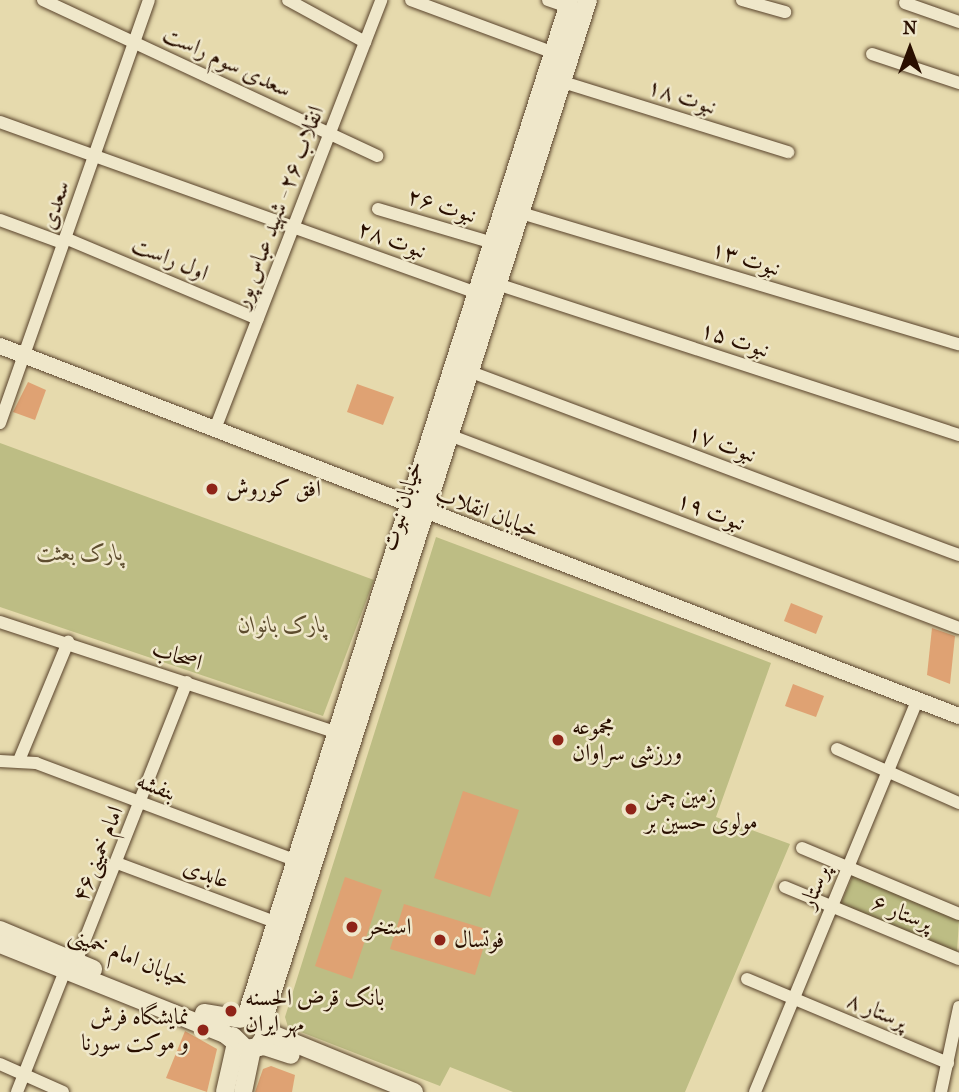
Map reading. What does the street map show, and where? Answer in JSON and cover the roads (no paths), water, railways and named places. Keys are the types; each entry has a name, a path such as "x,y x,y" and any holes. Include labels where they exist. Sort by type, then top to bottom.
{"main road":[{"name":"خیابان نبوت","path":"419,510 471,372 493,243 588,0"},
{"name":"خیابان نبوت","path":"348,737 300,862 281,924 243,1018 233,1033 248,1047 265,1027 348,737 487,288 521,213 555,79 554,53 569,3"},
{"name":"خیابان امام خمینی","path":"0,930 71,967 217,1030 248,1047 270,1046 382,1092"},
{"name":"خیابان امام خمینی","path":"0,944 222,1021 243,1018"},
{"path":"243,1018 414,1092"},
{"path":"225,1092 248,1047"},
{"path":"243,1092 248,1047"}],"street":[{"name":"سعدی سوم راست","path":"43,0 377,156"},
{"name":"سعدی","path":"0,423 149,0"},
{"path":"288,0 365,42"},
{"name":"انقلاب ۲۶ - شهید عباس پور","path":"215,429 381,0"},
{"path":"411,0 554,53"},
{"path":"548,0 569,3"},
{"path":"743,0 785,12"},
{"path":"905,3 959,22"},
{"path":"872,54 959,83"},
{"name":"نبوت ۱۸","path":"555,79 788,152"},
{"name":"نبوت ۲۸","path":"0,122 293,227 487,288"},
{"name":"نبوت ۲۶","path":"378,209 493,243"},
{"name":"نبوت ۱۳","path":"521,213 959,344"},
{"name":"اول راست","path":"0,220 64,240 258,319"},
{"name":"نبوت ۱۵","path":"487,288 959,435"},
{"name":"خیابان انقلاب","path":"0,346 419,510 959,716"},
{"name":"نبوت ۱۷","path":"471,372 959,555"},
{"name":"نبوت ۱۹","path":"449,435 959,628"},
{"name":"اصحاب","path":"0,622 68,642 348,737"},
{"path":"20,758 68,642"},
{"name":"امام خمینی۴۶","path":"17,1092 142,804 187,682"},
{"name":"پرستار","path":"755,1092 790,998 917,700"},
{"path":"837,749 959,803"},
{"name":"بنفشه","path":"0,761 13,765 20,758 300,862"},
{"path":"802,848 959,914"},
{"name":"عابدی","path":"117,863 281,924"},
{"name":"پرستار ۶","path":"785,887 959,959"},
{"name":"پرستار ۸","path":"747,979 948,1063"},
{"path":"941,1092 959,1007"},
{"path":"0,1065 63,1092"}],"place":[{"name":"افق کوروش","path":"212,489"},
{"name":"مجموعه ورزشی سراوان","path":"558,740"},
{"name":"زمین چمن مولوی حسین بر","path":"631,809"},
{"name":"استخر","path":"352,927"},
{"name":"فوتسال","path":"440,940"},
{"name":"بانک قرض الحسنه مهر ایران","path":"231,1011"},
{"name":"نمایشگاه فرش و موکت سورنا","path":"203,1030"}],"park label":[{"name":"پارک بعثت","path":"80,553"},
{"name":"پارک بانوان","path":"282,625"}]}
